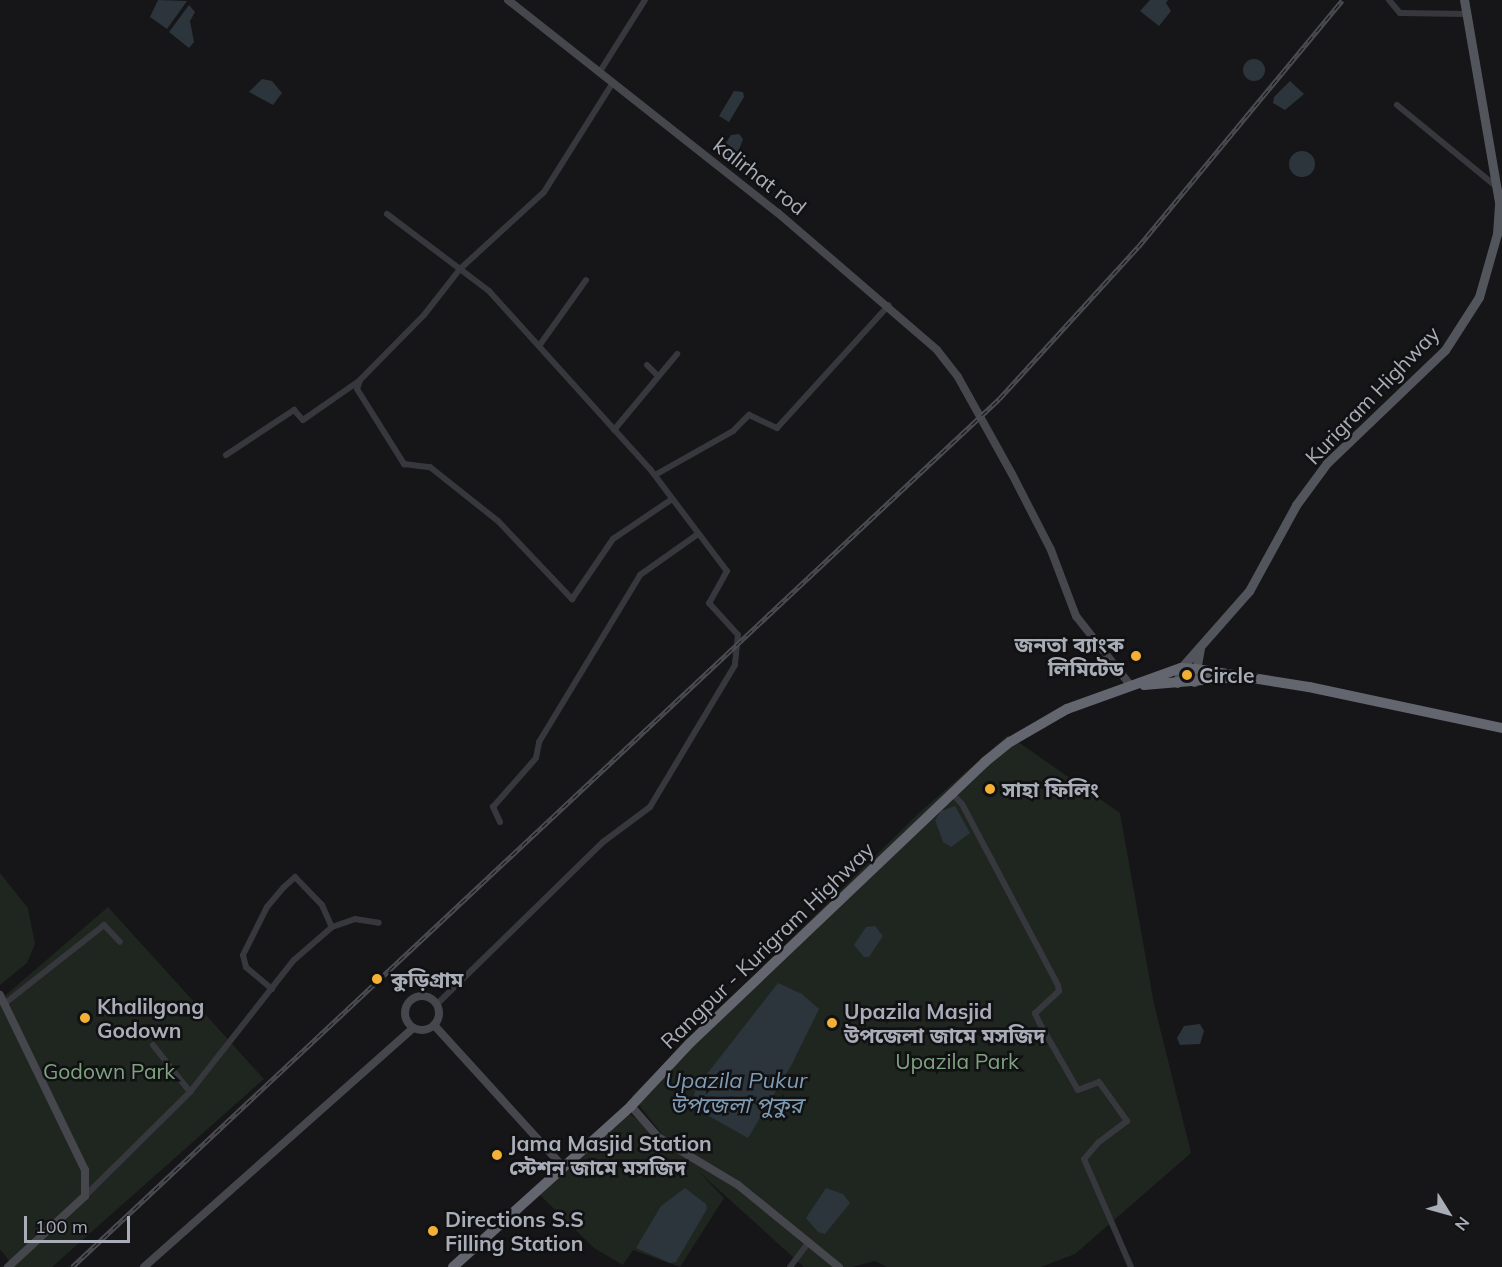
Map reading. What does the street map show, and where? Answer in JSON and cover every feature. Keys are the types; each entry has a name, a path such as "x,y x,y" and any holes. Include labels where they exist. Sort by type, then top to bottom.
{"highway":[{"name":"Rangpur - Kurigram Highway","path":"453,1267 631,1106 690,1043 952,793 1010,741 1040,724 1181,668"},
{"path":"1181,668 1309,687 1502,728"},
{"path":"1131,686 1236,677"}],"main road":[{"name":"Kurigram Highway","path":"1177,683 1181,668 1249,591 1296,505 1327,463 1444,350 1479,297 1500,229 1498,188 1464,0"},
{"name":"Kurigram Highway","path":"1194,682 1200,648"}],"street":[{"name":"kalirhat rod","path":"508,0 889,306 937,350 972,399 1052,550 1076,616 1131,686"},
{"path":"599,73 645,0"},
{"path":"1389,0 1400,13 1467,15"},
{"path":"226,455 294,410 303,420 360,380 424,315 460,269 544,192 612,84"},
{"path":"1397,105 1498,188"},
{"path":"387,214 489,291 655,476 727,572 709,603 738,635 735,665 715,702 650,807 603,842 436,1005"},
{"path":"539,346 586,280"},
{"path":"655,476 733,431 749,415 777,428 889,306"},
{"path":"614,430 677,354"},
{"path":"647,365 658,376"},
{"path":"360,380 357,389 404,464 430,467 489,514 572,599 613,539 672,499"},
{"path":"500,822 492,807 536,758 539,742 640,575 698,534"},
{"path":"952,793 967,812 1058,985 1059,990 1039,1006 1036,1016 1078,1090 1099,1082 1127,1121 1098,1143 1084,1159 1131,1267"},
{"path":"272,989 246,967 243,955 267,908 284,887 295,877 322,905 332,927"},
{"path":"8,1267 85,1196 190,1092 294,960 332,927 355,920 379,923"},
{"path":"4,1004 104,925 120,942"},
{"path":"0,995 77,1148 85,1170 85,1196"},
{"path":"423,997 436,1005 438,1015 434,1025 424,1030 413,1028 405,1014 412,1000 423,997"},
{"path":"434,1025 564,1168"},
{"path":"144,1267 413,1028"},
{"path":"153,1045 190,1092"},
{"path":"631,1106 658,1137 738,1185 839,1267"},
{"path":"790,1267 808,1243"}],"green space":[{"name":"Upazila Park","path":"1008,735 1120,813 1154,1004 1191,1153 1075,1254 1041,1267 887,1267 875,1261 852,1267 804,1267 698,1171 724,1198 680,1267 633,1250 623,1265 594,1248 538,1193 622,1108 673,1148 632,1096 919,813"},
{"path":"0,873 28,908 35,944 27,963 0,985"},
{"name":"Godown Park","path":"108,907 264,1079 52,1267 14,1267 0,1249 0,1000"}],"water":[{"path":"158,0 187,1 167,29 150,17"},
{"path":"1150,0 1168,0 1166,3 1171,11 1159,26 1140,11"},
{"path":"189,5 195,12 190,21 194,42 189,48 169,32"},
{"path":"1254,59 1262,62 1265,70 1262,78 1254,81 1246,78 1243,70 1246,62"},
{"path":"262,79 272,81 282,93 273,105 249,92"},
{"path":"1290,81 1304,94 1285,110 1273,103 1274,97"},
{"path":"734,91 743,92 744,97 729,122 719,116"},
{"path":"739,134 743,139 733,167 718,155 731,135"},
{"path":"1302,151 1311,155 1315,164 1311,173 1302,177 1293,173 1289,164 1293,155"},
{"path":"955,806 970,833 951,847 943,842 935,820 941,811"},
{"path":"875,926 883,936 869,957 864,957 854,945 866,927"},
{"name":"Upazila Pukur উপজেলা পুকুর","path":"778,983 802,994 819,1009 792,1064 748,1138 691,1106 696,1088"},
{"path":"1200,1024 1204,1031 1200,1044 1180,1045 1177,1038 1184,1026"},
{"path":"685,1188 706,1204 707,1209 676,1262 670,1263 636,1248 661,1206"},
{"path":"826,1188 843,1194 850,1203 825,1234 818,1232 806,1218"}],"railway":[{"path":"72,1267 999,399 1138,247 1342,0"}],"place":[{"name":"জনতা ব্যাংক লিমিটেড","path":"1136,656"},
{"name":"Circle","path":"1187,675"},
{"name":"সাহা ফিলিং","path":"990,789"},
{"name":"কুড়িগ্রাম","path":"377,979"},
{"name":"Khalilgong Godown","path":"85,1018"},
{"name":"Upazila Masjid উপজেলা জামে মসজিদ","path":"832,1023"},
{"name":"Jama Masjid Station স্টেশন জামে মসজিদ","path":"497,1155"},
{"name":"Directions S.S Filling Station","path":"433,1231"}]}
